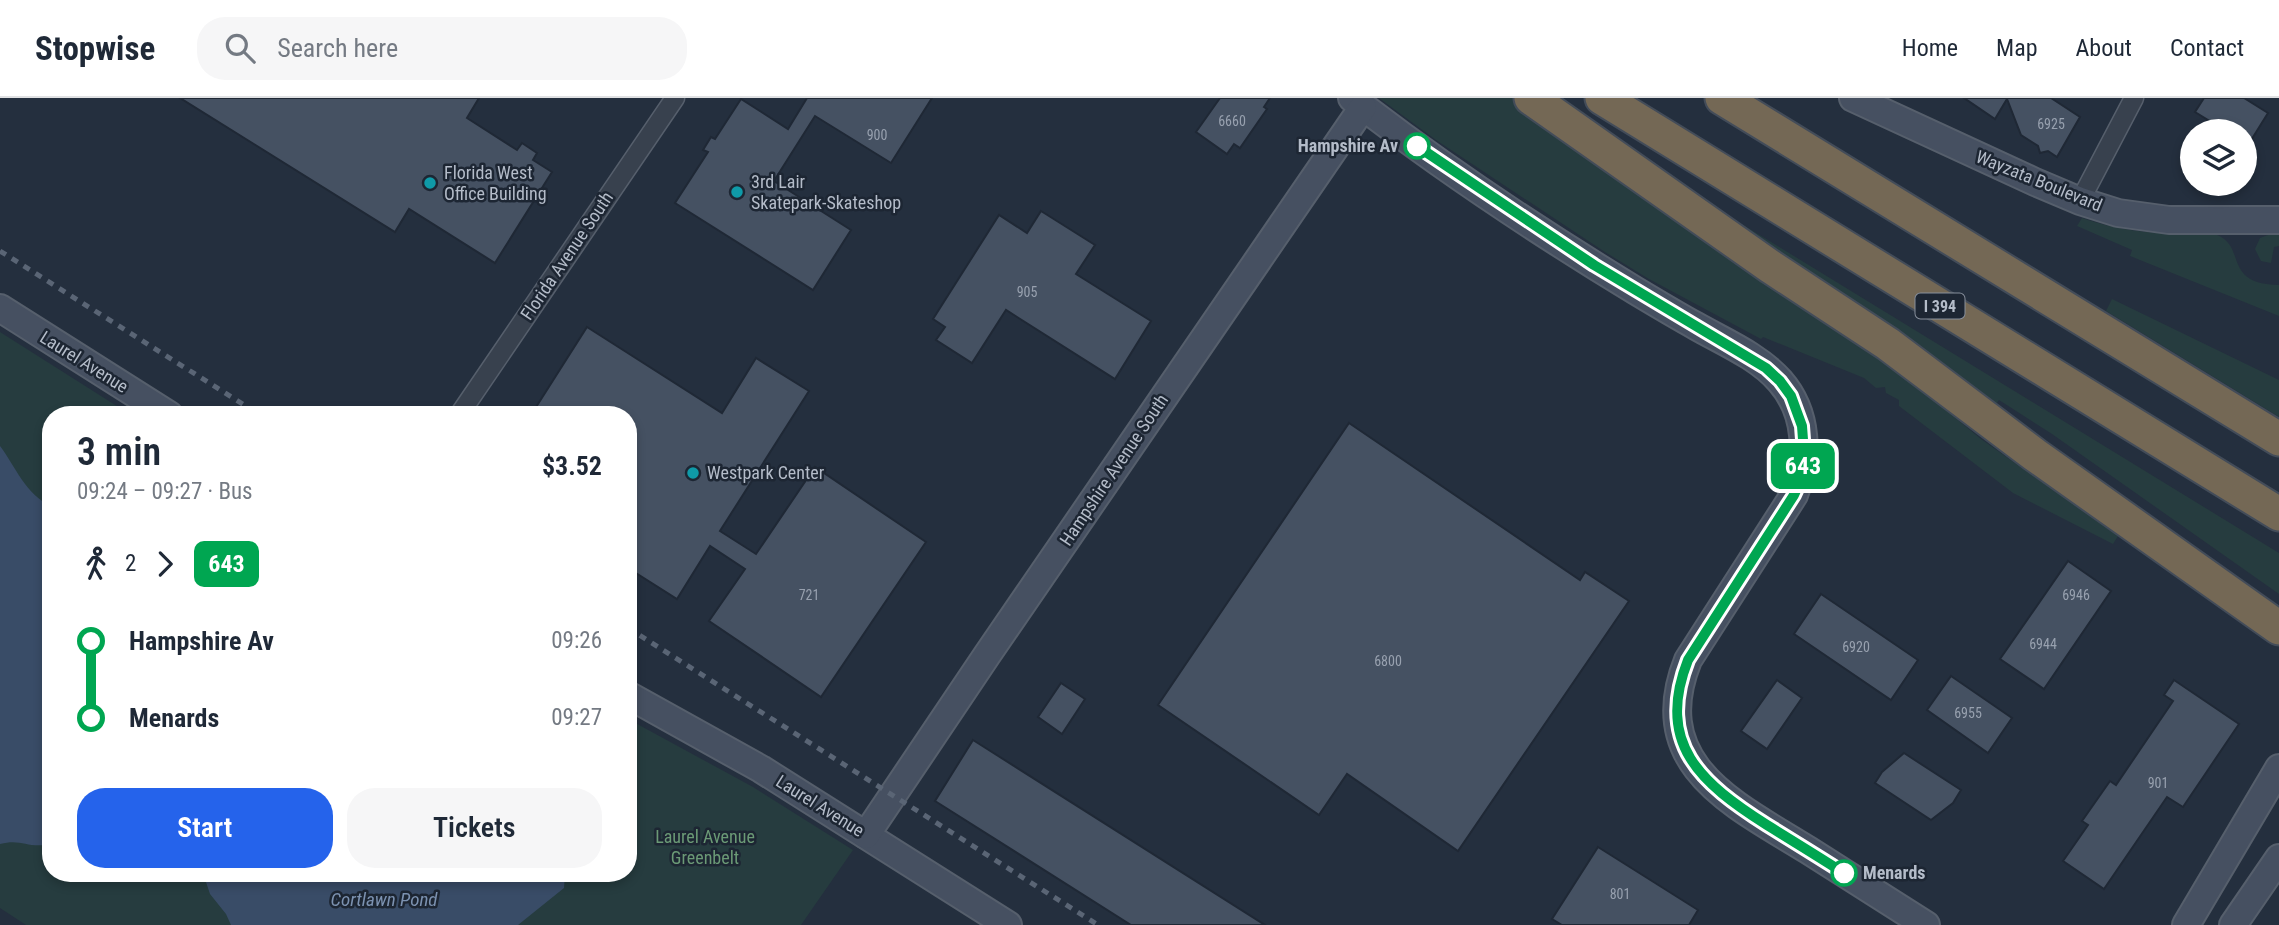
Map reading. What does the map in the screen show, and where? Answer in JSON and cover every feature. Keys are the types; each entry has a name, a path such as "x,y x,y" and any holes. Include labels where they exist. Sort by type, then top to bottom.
{"highway":[{"path":"1531,98 1771,267 1888,344 2026,448 2279,628"},
{"name":"I 394","path":"1602,98 2279,514"},
{"path":"1722,98 2279,439"}],"street":[{"name":"Florida Avenue South","path":"466,406 675,98"},
{"name":"Wayzata Boulevard","path":"1853,98 2080,201 2119,213 2168,220 2279,219"},
{"path":"2080,201 2134,98"},
{"path":"1357,102 1430,156 1573,251 1636,291 1756,360 1780,381 1791,396 1805,439 1803,467 1794,495 1688,660 1678,698 1679,729 1690,759 1724,797 1926,925"},
{"name":"Hampshire Avenue South","path":"866,835 1357,102"},
{"name":"Laurel Avenue","path":"0,309 155,406"},
{"name":"Laurel Avenue","path":"637,700 761,769 1008,925"},
{"path":"2186,925 2279,768"},
{"path":"2233,925 2279,858"}],"green space":[{"path":"1379,98 1518,98 1881,357 1981,439 2118,536 2113,544 2013,493 1899,406 1899,400 1886,393 1885,387 1876,388 1864,378 1763,337 1761,339 1649,279 1436,140"},
{"path":"1709,204 2279,553 2279,594 2052,434 1999,400 1996,404"},
{"path":"2082,218 2142,232 2204,232 2217,235 2226,241 2242,272 2249,278 2261,283 2279,285 2279,316 2130,256 2132,250 2077,226"},
{"path":"2279,235 2279,246 2274,247 2271,263 2261,261 2255,249 2260,238"},
{"path":"2112,299 2279,380 2279,417 2106,311"},
{"name":"Laurel Avenue Greenbelt","path":"0,332 117,406 42,406 42,882 637,882 637,724 753,787 853,850 801,925 26,925 0,908"}],"water":[{"path":"0,446 28,487 42,501 42,845 14,842 0,844"},
{"name":"Cortlawn Pond","path":"206,882 564,882 564,888 518,925 231,925 210,894"}],"building":[{"name":"Florida West Office Building","path":"180,98 479,98 467,118 517,150 522,143 537,153 533,160 552,172 495,263 409,209 395,232"},
{"name":"3rd Lair Skatepark-Skateshop","path":"807,98 932,98 891,163 815,116 774,181 851,230 813,290 675,203 708,152 703,150 711,137 715,139 741,99 788,129"},
{"path":"1220,98 1270,98 1264,107 1267,109 1240,148 1234,144 1227,154 1196,132"},
{"path":"1964,98 2051,98 2080,117 2057,157 2048,151 2040,153 2038,146 2021,135 2007,99 1995,119"},
{"path":"2204,98 2244,98 2268,113 2257,131 2257,119 2206,119 2195,112"},
{"path":"1041,211 1095,245 1076,274 1151,321 1115,379 1006,310 972,363 936,340 945,327 933,319 999,215 1027,233"},
{"path":"587,327 722,413 756,358 809,391 720,531 756,554 815,467 926,542 821,697 709,621 745,569 710,546 677,599 637,574 637,406 537,406"},
{"path":"1349,423 1580,580 1585,572 1629,601 1458,851 1347,774 1319,815 1158,705"},
{"path":"2068,561 2111,591 2044,689 2000,659"},
{"path":"1821,594 1918,660 1891,700 1794,634"},
{"path":"1951,676 2012,718 1988,753 1927,710"},
{"path":"1777,680 1802,698 1767,749 1741,731"},
{"path":"2174,680 2239,724 2183,807 2167,797 2104,889 2063,861 2088,825 2082,821 2110,781 2116,785 2173,701 2164,695"},
{"path":"1061,683 1085,699 1062,734 1038,717"},
{"path":"973,740 1265,925 1131,925 935,801"},
{"path":"1904,753 1961,790 1953,803 1931,820 1875,783 1882,772"},
{"path":"1598,847 1698,910 1689,925 1562,925 1552,919"}],"railway":[{"path":"0,251 246,406"},
{"path":"637,634 1098,925"}],"bus line":[{"name":"643","path":"1417,146 1594,265 1756,360 1780,381 1791,396 1805,439 1800,482 1774,528 1698,641 1682,676 1677,714 1679,729 1690,759 1707,782 1731,802 1844,873"}],"place":[{"name":"Hampshire Av","path":"1417,146"},
{"name":"Florida West Office Building","path":"430,183"},
{"name":"3rd Lair Skatepark-Skateshop","path":"737,192"},
{"name":"Westpark Center","path":"693,473"},
{"name":"Menards","path":"1844,873"}]}
